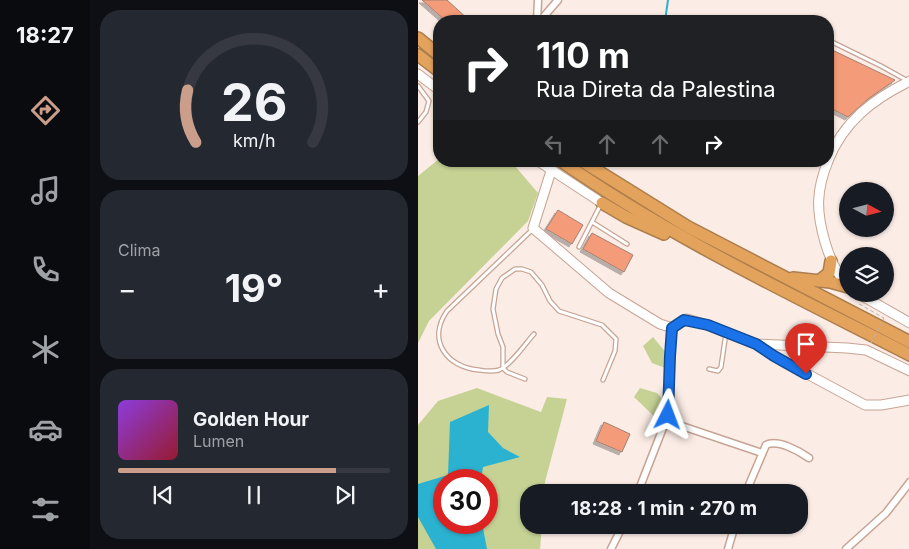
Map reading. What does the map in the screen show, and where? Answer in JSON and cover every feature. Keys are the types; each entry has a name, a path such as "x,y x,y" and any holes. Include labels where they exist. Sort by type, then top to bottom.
{"highway":[{"path":"418,38 433,50"},
{"path":"418,55 433,66"},
{"path":"418,62 433,73"},
{"path":"570,167 641,214 703,249 910,355"},
{"path":"592,167 688,227 737,254 910,342"},
{"path":"602,203 640,224 703,249"},
{"path":"737,254 750,257 790,277 804,281 819,281 839,285"},
{"path":"819,281 829,274 831,261"}],"main road":[{"path":"418,74 433,85"},
{"path":"834,148 855,117 873,102 909,81"},
{"path":"546,167 602,203"},
{"path":"826,167 821,182 818,209 819,222 831,261 839,273"},
{"path":"552,171 533,228 610,293 660,324 672,328 687,319 756,344 774,356 865,405 882,405 910,400"},
{"path":"873,302 910,323"},
{"path":"756,344 866,350 910,371"}],"street":[{"path":"538,0 539,15"},
{"path":"544,15 558,0"},
{"path":"641,484 667,421 670,407 672,328"},
{"path":"667,421 762,453"},
{"path":"749,484 766,445 773,443 801,452 809,458"},
{"path":"846,549 886,513 910,482"},
{"path":"611,549 618,534"},
{"path":"728,549 732,534"}],"lane":[{"path":"834,43 909,81"},
{"path":"418,86 429,102 426,112 418,122"},
{"path":"579,247 602,203"},
{"path":"592,222 627,244"},
{"path":"533,228 447,311 439,327 438,335 445,354 456,364 463,367 494,371 503,368 534,334"},
{"path":"525,379 507,372 503,368 503,347 492,309 496,289 502,278 515,269 531,272 542,284 550,301 559,311 602,325 616,339 615,351 602,380"},
{"path":"708,369 718,370 722,367 726,332"}],"path":[{"path":"859,304 884,318 872,343"}],"green space":[{"path":"433,164 433,167 516,167 538,193 528,221 429,321 418,343 418,176"},
{"path":"653,337 668,355 668,369 652,363 643,346"},
{"path":"477,388 541,412 547,397 567,399 545,484 520,484 520,534 541,534 540,549 418,549 418,425 438,401"},
{"path":"640,388 657,393 668,405 662,424 634,397"}],"water":[{"path":"489,405 488,432 503,448 520,457 483,467 483,469 448,469 450,422"},
{"path":"433,480 433,534 484,534 487,549 436,549 418,517 418,484"}],"building":[{"path":"422,0 447,0 463,15 439,15"},
{"path":"834,51 895,80 868,99 848,117 834,110"},
{"path":"558,210 583,225 572,244 546,229"},
{"path":"592,233 633,255 624,272 583,249"},
{"path":"604,422 630,434 622,452 596,441"}],"waterway":[{"path":"666,15 668,0"}],"route":[{"path":"668,415 672,328 687,319 708,325 756,344 806,374"}]}
